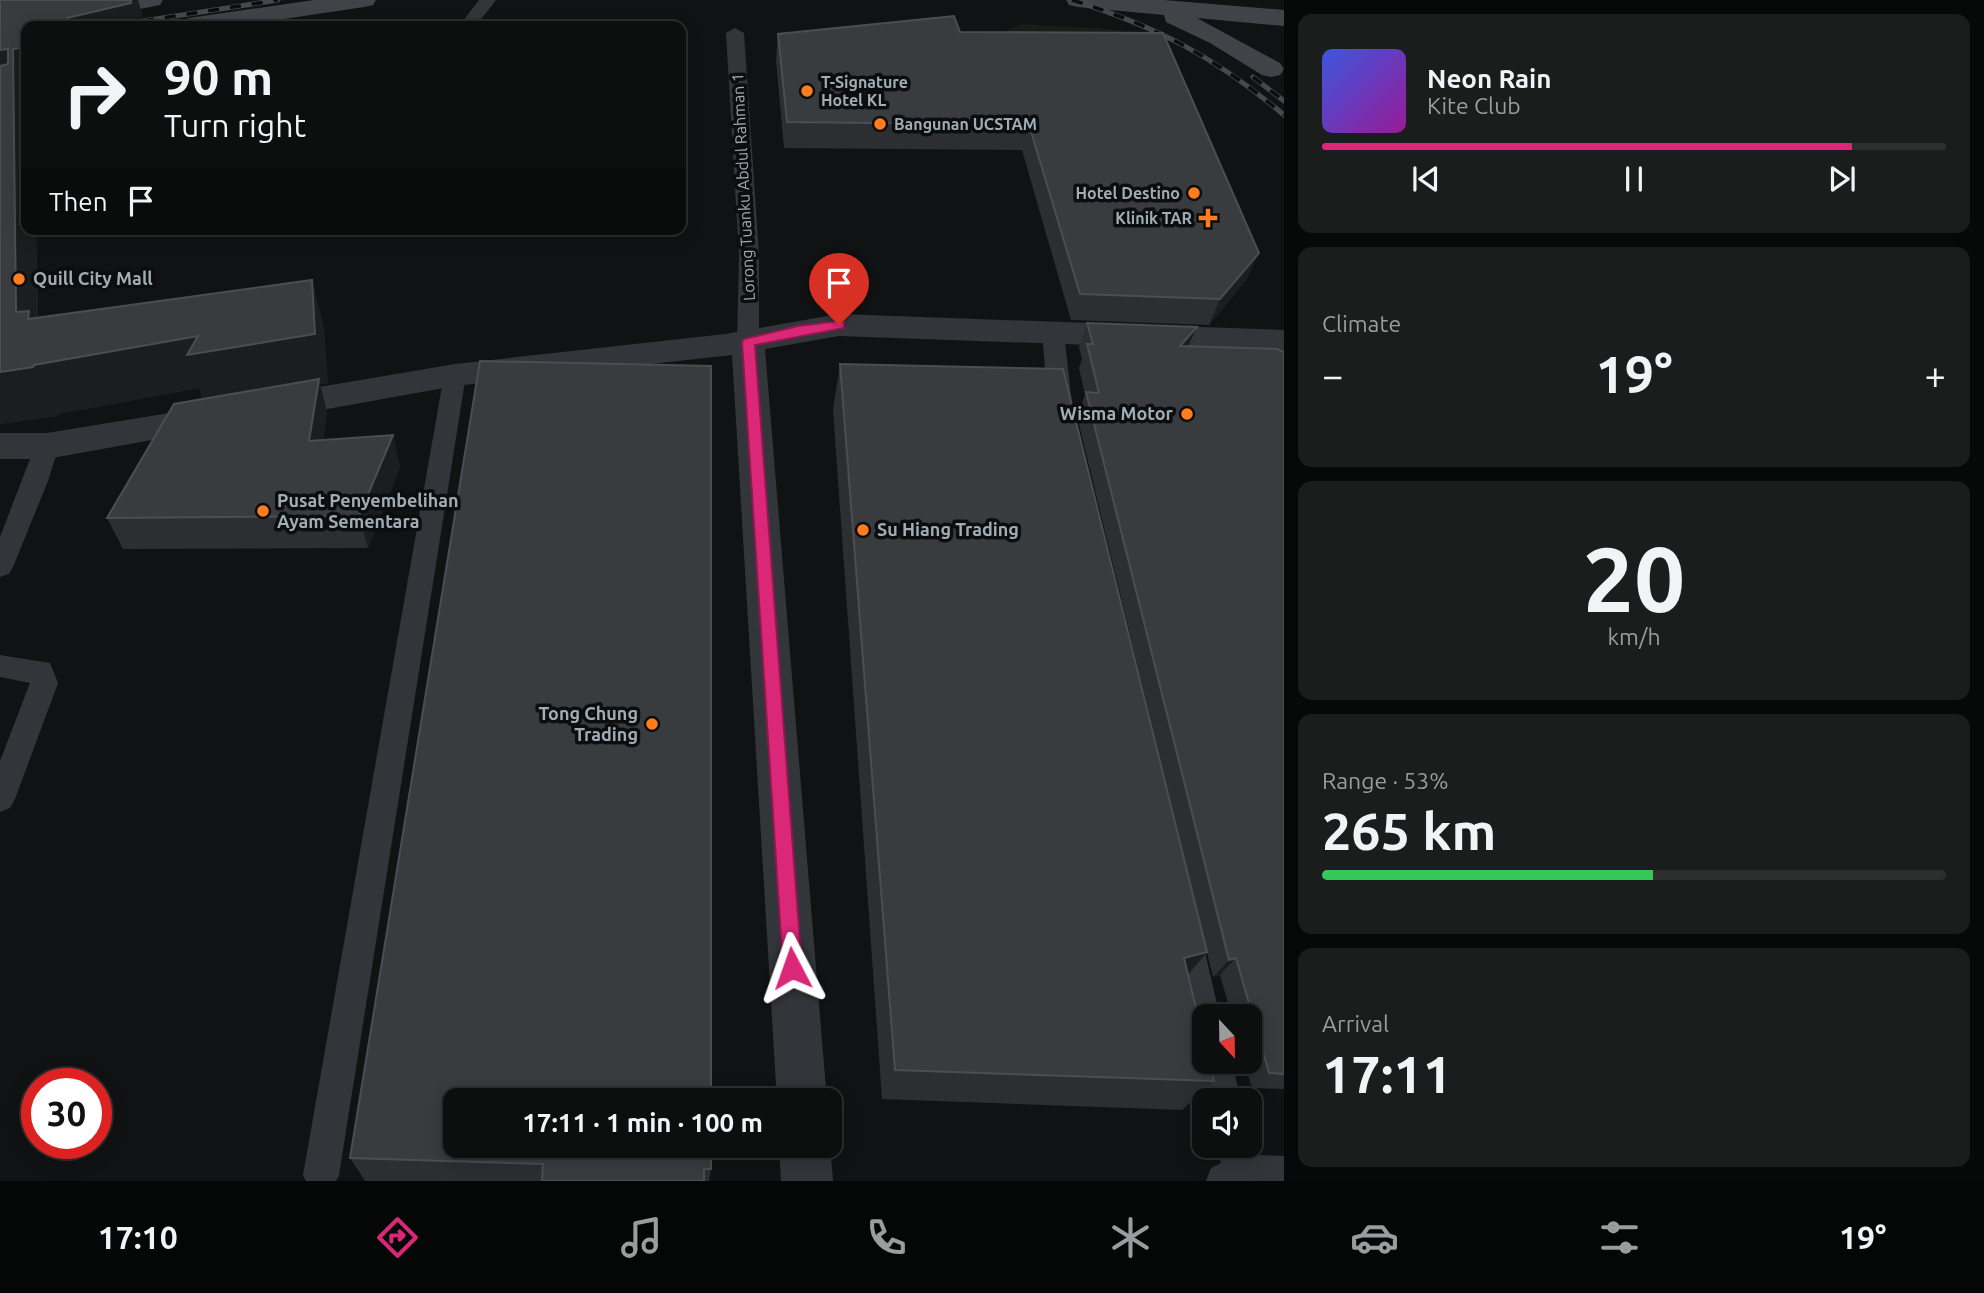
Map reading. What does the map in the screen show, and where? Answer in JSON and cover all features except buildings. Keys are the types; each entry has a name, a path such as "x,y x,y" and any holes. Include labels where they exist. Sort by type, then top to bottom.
{"main road":[{"path":"223,21 364,0"},
{"path":"1078,0 1147,6 1242,7 1284,18"},
{"path":"1147,6 1219,38 1275,78 1242,7"}],"street":[{"path":"0,446 47,446 455,375 748,342 798,330 839,325 1284,341"},
{"path":"748,342 801,1088"},
{"path":"806,1158 807,1181"}],"lane":[{"path":"471,21 488,0"},
{"name":"Lorong Tuanku Abdul Rahman 1","path":"735,33 749,255 748,342"},
{"path":"1053,333 1057,391 1066,433"},
{"path":"321,1175 455,375"},
{"path":"0,567 36,481 47,446"},
{"path":"0,666 40,671 44,683 0,799"},
{"path":"1179,908 1201,1004"},
{"path":"1236,1170 1284,1174"}],"shaded area":[{"path":"1022,24 1111,29 1155,38 987,40"}],"railway":[{"path":"143,21 278,0"},
{"path":"1072,0 1132,21 1184,46 1234,76 1284,115"},
{"path":"1253,77 1284,101"}],"place":[{"name":"T-Signature Hotel KL","path":"807,91"},
{"name":"Bangunan UCSTAM","path":"880,124"},
{"name":"Hotel Destino","path":"1194,193"},
{"name":"Klinik TAR","path":"1208,218"},
{"name":"Quill City Mall","path":"19,279"},
{"name":"Wisma Motor","path":"1187,414"},
{"name":"Pusat Penyembelihan Ayam Sementara","path":"263,511"},
{"name":"Su Hiang Trading","path":"863,530"},
{"name":"Tong Chung Trading","path":"652,724"}],"route":[{"path":"792,968 748,342 798,330 839,325"}]}
